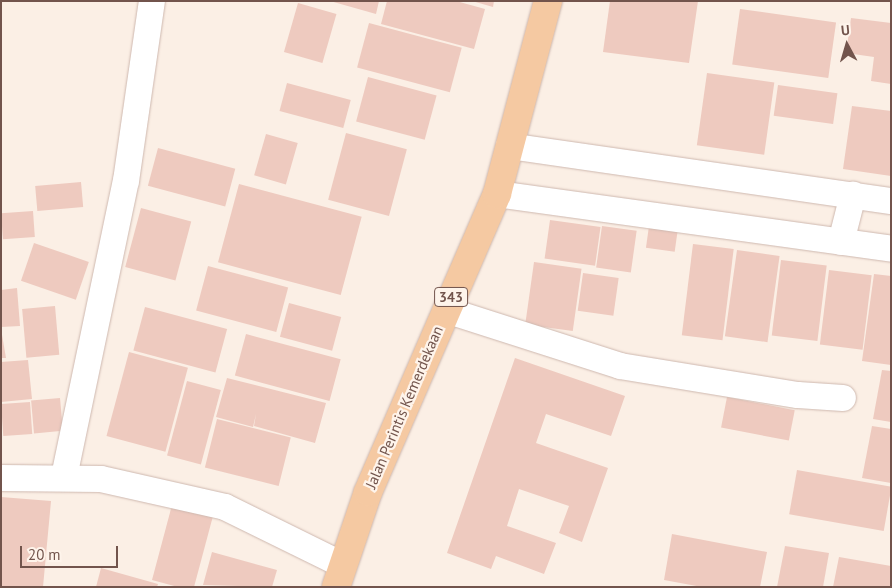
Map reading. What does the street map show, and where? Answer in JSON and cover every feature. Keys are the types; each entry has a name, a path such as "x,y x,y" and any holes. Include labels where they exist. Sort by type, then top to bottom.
{"main road":[{"name":"Jalan Perintis Kemerdekaan","path":"340,576 368,492 496,194 548,1"}],"street":[{"path":"64,477 126,181 152,1"},
{"path":"509,146 891,201"},
{"path":"496,194 891,249"},
{"path":"841,242 852,196"},
{"path":"446,310 620,366 798,395 843,398"},
{"path":"1,478 64,477 135,484 225,507 340,576"}],"building":[{"path":"330,1 379,1 376,14"},
{"path":"387,1 456,1 485,9 474,49 381,24"},
{"path":"472,1 494,1 493,7"},
{"path":"610,1 698,1 689,63 603,52"},
{"path":"298,3 336,14 322,63 284,52"},
{"path":"740,9 836,22 828,78 732,64"},
{"path":"851,18 891,23 891,84 871,81 874,57 846,53"},
{"path":"369,23 462,48 450,92 357,67"},
{"path":"707,73 774,82 764,155 697,145"},
{"path":"368,77 437,95 425,140 356,121"},
{"path":"287,83 351,100 343,128 279,111"},
{"path":"778,85 837,93 833,124 774,116"},
{"path":"852,106 891,111 891,176 843,169"},
{"path":"346,133 407,149 389,216 328,200"},
{"path":"266,134 298,143 286,184 254,175"},
{"path":"158,148 235,169 225,206 148,186"},
{"path":"81,182 83,207 37,211 35,186"},
{"path":"239,184 362,217 341,295 218,262"},
{"path":"141,208 191,221 175,280 125,267"},
{"path":"33,211 35,237 3,239 1,213"},
{"path":"650,219 679,223 675,252 646,248"},
{"path":"550,220 601,227 595,266 545,259"},
{"path":"602,226 637,231 631,272 596,268"},
{"path":"34,243 89,262 76,300 21,281"},
{"path":"693,244 734,249 722,340 682,335"},
{"path":"737,250 780,256 767,342 725,336"},
{"path":"781,260 827,266 817,341 772,335"},
{"path":"534,262 582,269 573,331 525,324"},
{"path":"208,266 288,287 276,332 196,310"},
{"path":"829,270 872,275 863,350 820,344"},
{"path":"583,273 619,278 613,316 578,311"},
{"path":"874,274 891,276 891,365 862,361"},
{"path":"17,288 20,326 1,327 1,290"},
{"path":"289,303 341,317 332,351 280,337"},
{"path":"55,306 59,355 26,358 22,309"},
{"path":"145,307 227,329 215,372 133,350"},
{"path":"1,329 6,358 1,358"},
{"path":"246,334 341,359 330,401 235,376"},
{"path":"129,352 188,368 165,452 106,436"},
{"path":"515,358 625,396 611,436 546,414 536,443 608,468 582,542 559,533 569,506 519,489 507,526 556,543 544,574 496,556 491,569 447,553"},
{"path":"28,360 32,399 1,402 1,362"},
{"path":"882,370 891,371 891,422 873,419"},
{"path":"227,378 326,403 315,443 254,426 256,414 253,427 216,417"},
{"path":"187,381 221,390 201,464 167,455"},
{"path":"727,397 795,410 789,441 721,427"},
{"path":"60,398 63,431 34,433 31,401"},
{"path":"30,402 32,434 3,436 1,404"},
{"path":"217,419 291,437 279,486 205,468"},
{"path":"872,426 891,429 891,483 862,478"},
{"path":"797,470 891,487 884,531 789,514"},
{"path":"1,497 51,501 43,587 1,587"},
{"path":"172,505 213,516 194,587 178,587 152,580"},
{"path":"672,534 767,552 760,587 702,587 664,580"},
{"path":"785,546 829,553 823,587 777,587"},
{"path":"212,552 277,570 272,587 203,585"},
{"path":"839,557 891,566 891,587 833,587"},
{"path":"101,568 158,584 157,587 96,587"}]}
